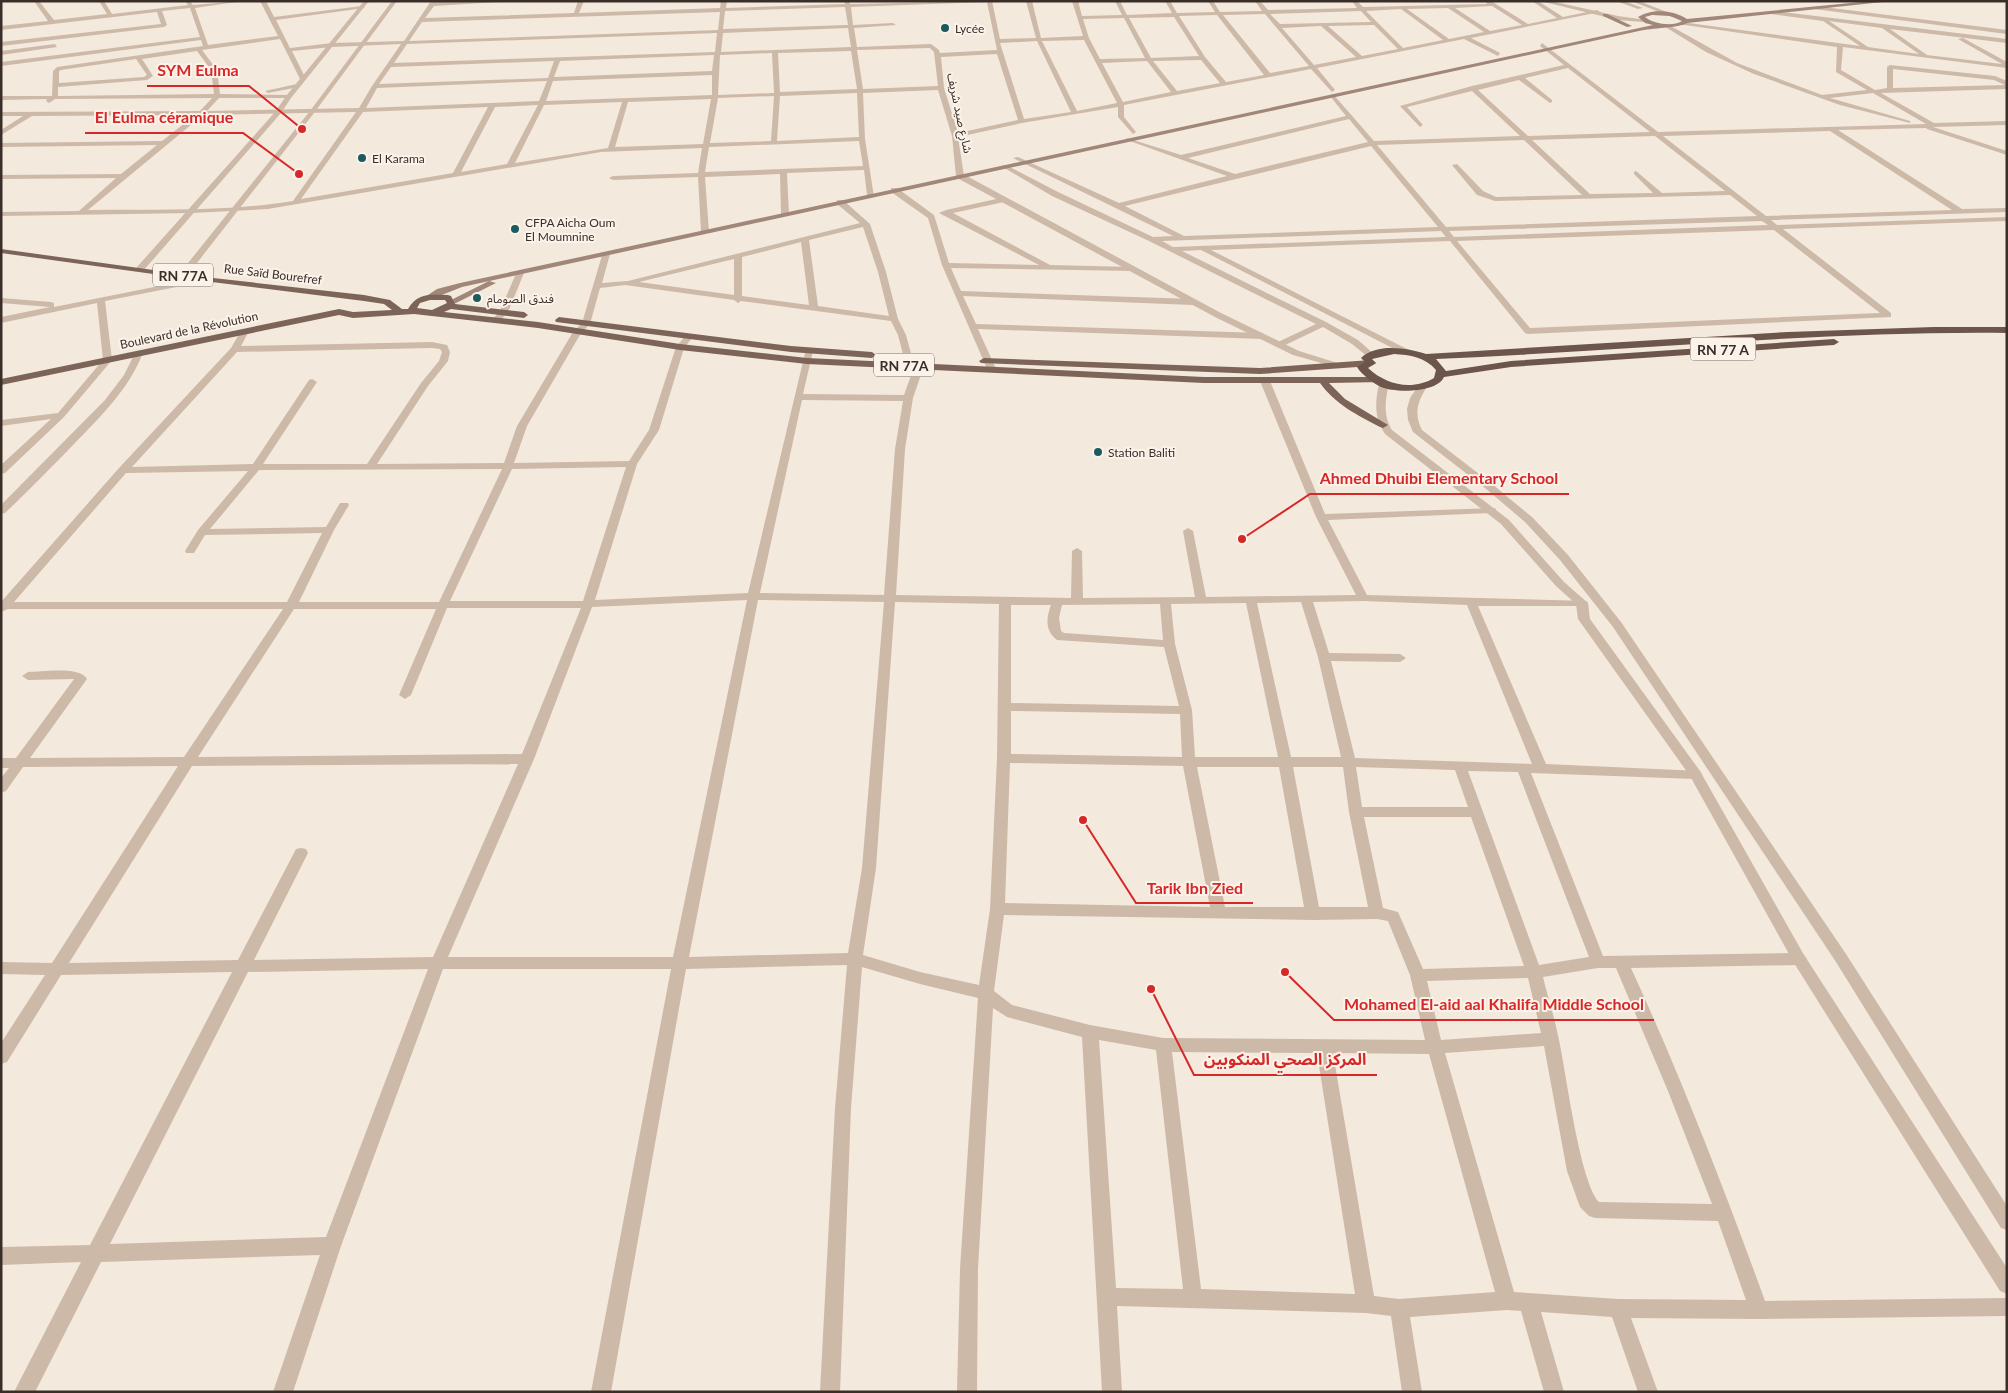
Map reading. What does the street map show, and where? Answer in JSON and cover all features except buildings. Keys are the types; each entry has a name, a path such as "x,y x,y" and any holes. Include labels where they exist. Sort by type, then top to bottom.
{"highway":[{"path":"1423,357 1506,354 1782,334 1952,329 2007,330"},
{"name":"RN 77 A","path":"1441,375 1511,364 1679,351 1860,340 2007,338"},
{"path":"1386,352 1406,352 1423,357 1437,365 1441,375 1434,383 1422,387 1403,388 1382,382 1365,373 1362,367 1371,359 1386,352"}],"main road":[{"path":"1004,166 1005,162 1016,158 1131,136 1544,47 1629,26 1650,14 1675,16 1730,14 1856,1"},
{"path":"1332,93 1498,54 1663,25 1890,1"},
{"path":"1605,15 1629,26"},
{"path":"1675,16 1682,24"},
{"path":"1643,18 1663,25"},
{"path":"414,310 412,306 425,298 454,286 1024,162 1131,136"},
{"name":"Rue Saïd Bourefref","path":"1,251 387,302"},
{"path":"387,302 400,312 414,310 431,313 442,310 450,304 508,275"},
{"path":"339,312 348,312 387,302 444,297 450,304 586,324 684,342"},
{"name":"Boulevard de la Révolution","path":"1,382 339,312 353,315 400,312"},
{"name":"RN 77A","path":"431,313 577,332 808,356 990,365 1138,378 1265,382 1382,382"},
{"path":"808,356 990,365 1260,371 1339,365 1371,359"},
{"path":"1323,381 1329,391 1383,425"}],"street":[{"path":"36,1 52,22"},
{"path":"101,1 112,16"},
{"path":"1,28 112,16 190,4 241,1"},
{"path":"263,1 303,79"},
{"path":"140,269 278,112 288,97 367,1"},
{"path":"183,275 312,112 395,1"},
{"path":"295,202 362,109 375,86 433,3 510,1"},
{"path":"576,15 581,1"},
{"path":"705,232 701,175 715,96 715,73 724,1"},
{"path":"786,1 786,9"},
{"path":"421,20 786,9 847,4 987,1 1008,85 1022,121"},
{"path":"1029,1 1039,40 1075,113"},
{"path":"1075,1 1078,18 1086,38 1121,104 1121,117 1131,136 1178,158 1235,177"},
{"path":"1117,1 1149,60 1175,93"},
{"path":"1167,1 1204,58 1224,84"},
{"path":"1210,1 1268,75"},
{"path":"1257,1 1314,66 1350,117 1528,331 1888,315 1544,47"},
{"path":"1354,1 1401,49"},
{"path":"1395,1 1403,9 1448,41"},
{"path":"1444,1 1488,32"},
{"path":"1534,1 1561,18"},
{"path":"1542,1 1605,15 1643,18"},
{"path":"1618,1 1650,14"},
{"path":"1633,1 1675,16"},
{"path":"1078,18 1403,9 1489,3 1526,25"},
{"path":"190,4 202,38 202,48 214,70 217,96"},
{"path":"847,4 852,48 860,90 862,139 871,195"},
{"path":"888,4 894,32"},
{"path":"1308,6 1313,12"},
{"path":"272,19 362,8"},
{"path":"1816,8 2007,32"},
{"path":"1,44 164,25 159,10"},
{"path":"1302,12 1314,25"},
{"path":"955,136 1022,121 1075,113 1597,12"},
{"path":"1773,13 2007,41"},
{"path":"1820,19 1869,50"},
{"path":"1279,26 1376,23"},
{"path":"1682,24 1696,34"},
{"path":"1682,24 1869,50 2007,65"},
{"path":"288,50 332,45 893,25"},
{"path":"1323,25 1360,57"},
{"path":"1663,25 1737,65 1823,97 2007,153"},
{"path":"1883,27 1927,57"},
{"path":"1957,36 2007,65"},
{"path":"1,133 55,96 56,71 59,68 282,37"},
{"path":"105,39 114,38"},
{"path":"1,64 202,38"},
{"path":"996,41 1086,38"},
{"path":"1466,38 1498,54"},
{"name":"شارع صيد شريف","path":"390,65 852,48 895,43 931,46 936,48 938,55 941,88 955,136 960,176"},
{"path":"1,53 58,46"},
{"path":"1840,46 1838,70 1931,124"},
{"path":"774,142 778,93 775,50"},
{"path":"938,55 999,52"},
{"path":"56,84 145,79 150,76 138,57"},
{"path":"510,165 542,102 558,58"},
{"path":"1097,61 1204,58"},
{"path":"1420,125 1403,106 1569,66"},
{"path":"1890,90 1890,67 1995,78 2007,85"},
{"path":"1939,72 1949,80 1966,88"},
{"path":"375,86 715,73"},
{"path":"1522,78 1550,101"},
{"path":"1796,80 1931,124 1940,125 2007,146"},
{"path":"1905,84 1933,83 1944,86 1957,96"},
{"path":"1823,97 1944,86 1966,88 2007,85"},
{"path":"237,96 297,86"},
{"path":"1986,87 2004,95"},
{"path":"1,114 312,112 941,88"},
{"path":"1472,88 1590,198"},
{"path":"1984,95 2004,95"},
{"path":"1,98 55,96 288,97"},
{"path":"82,212 201,112 217,96"},
{"path":"1965,96 1973,96"},
{"path":"611,149 626,99"},
{"path":"456,174 493,104"},
{"path":"1178,158 1350,117"},
{"path":"1118,205 1373,143 2007,123"},
{"path":"1830,128 1961,212"},
{"path":"1,214 235,209 295,202 611,149 862,139"},
{"path":"1,144 164,143"},
{"path":"1016,158 1118,205 1406,352"},
{"path":"1455,165 1480,193 1495,199 1731,193"},
{"path":"1004,166 1055,194 1152,239 1323,324 1355,342 1371,359"},
{"path":"614,178 867,168"},
{"path":"784,172 785,214"},
{"path":"1636,174 1660,195"},
{"path":"1,177 123,176"},
{"path":"960,176 1193,302 1279,345 1296,353 1339,365"},
{"path":"894,190 931,216 946,265 990,365"},
{"path":"931,216 1002,200"},
{"path":"830,1392 843,1108 855,959 869,868 897,512 900,449 914,362 894,319 882,272 866,224 840,202"},
{"path":"1152,239 2007,210"},
{"path":"946,212 1049,266"},
{"path":"1172,249 2007,219"},
{"path":"596,286 625,283 866,224"},
{"path":"804,240 814,309"},
{"path":"405,695 443,604 508,467 522,426 577,332 586,324 606,254"},
{"path":"738,256 738,300"},
{"path":"946,265 1133,269"},
{"path":"496,320 504,312 520,273"},
{"path":"1,320 204,279"},
{"path":"625,283 738,300 894,319"},
{"path":"958,294 1193,302"},
{"path":"1,300 66,306"},
{"path":"1,471 61,415 108,360 101,300"},
{"path":"1279,345 1323,324"},
{"path":"972,326 1262,336"},
{"path":"2,606 123,470 235,349 245,331"},
{"path":"283,1392 332,1246 438,963 527,758 588,604 632,464 654,430 684,342"},
{"path":"235,349 432,345 444,347 446,352 443,361 424,385 370,467"},
{"path":"1279,345 1284,353 1300,368"},
{"path":"1,511 38,476 118,391 132,372 138,355"},
{"path":"600,1392 680,963 753,596 808,356"},
{"path":"190,551 202,532 257,466 312,382"},
{"path":"1265,382 1322,517 1363,598"},
{"path":"1382,382 1380,404 1383,425 1398,440 1505,522 1560,584 1582,603 1584,619 1695,774 1799,959 2007,1285"},
{"path":"1422,387 1415,397 1411,410 1412,420 1418,432 1530,521 1586,583 1623,633 1841,958 2007,1222"},
{"path":"798,397 908,398"},
{"path":"1,423 61,415"},
{"path":"123,470 257,466 508,467 632,464"},
{"path":"1,1058 189,760 291,606 328,530 344,505"},
{"path":"1322,517 1491,510"},
{"path":"202,532 328,530"},
{"path":"1188,531 1201,600"},
{"path":"1077,551 1078,602"},
{"path":"2,606 588,604 753,596 1058,602 1363,598 1471,602 1582,603"},
{"path":"1306,599 1324,657 1349,762 1356,812 1377,913"},
{"path":"967,1392 968,1268 986,993 997,909 1004,758 1005,600"},
{"path":"1165,600 1168,644 1186,710 1189,762 1219,913"},
{"path":"1252,600 1285,761 1313,914"},
{"path":"1058,602 1052,615 1052,622 1055,633 1061,637 1168,644"},
{"path":"1471,602 1541,769"},
{"path":"1324,657 1400,658"},
{"path":"1,788 81,680 76,675 28,676"},
{"path":"1003,707 1186,710"},
{"path":"1,763 527,758"},
{"path":"1004,758 1189,762 1349,762 1695,774"},
{"path":"1460,766 1534,972 1551,1039 1576,1171 1586,1201 1594,1210 1725,1213"},
{"path":"1523,769 1598,962"},
{"path":"1356,812 1478,812"},
{"path":"24,1392 301,853"},
{"path":"997,909 1313,914 1377,913 1393,916 1406,942 1418,975 1434,1047 1507,1301"},
{"path":"1,968 56,970 438,963 680,963 855,959 920,978 986,993 1007,1010 1090,1032 1163,1045 1434,1047 1551,1039"},
{"path":"1418,975 1534,972 1598,962 1799,959"},
{"path":"1620,962 1638,999 1725,1213 1759,1310"},
{"path":"1090,1032 1112,1392"},
{"path":"1163,1045 1193,1298"},
{"path":"1324,1046 1366,1304"},
{"path":"1,1256 332,1246"},
{"path":"1107,1297 1366,1304 1399,1308 1507,1301 1618,1308 1759,1310 2007,1307"},
{"path":"1528,1301 1554,1392"},
{"path":"1399,1308 1412,1392"},
{"path":"1618,1308 1648,1392"}],"place":[{"name":"Lycée","path":"945,28"},
{"name":"SYM Eulma","path":"302,129"},
{"name":"El Karama","path":"362,158"},
{"name":"El Eulma céramique","path":"299,174"},
{"name":"CFPA Aicha Oum El Moumnine","path":"515,229"},
{"name":"فندق الصومام","path":"477,298"},
{"name":"Station Baliti","path":"1098,452"},
{"name":"Ahmed Dhuibi Elementary School","path":"1242,539"},
{"name":"Tarik Ibn Zied","path":"1083,820"},
{"name":"Mohamed El-aid aal Khalifa Middle School","path":"1285,972"},
{"name":"المركز الصحي المنكوبين","path":"1151,989"}]}
